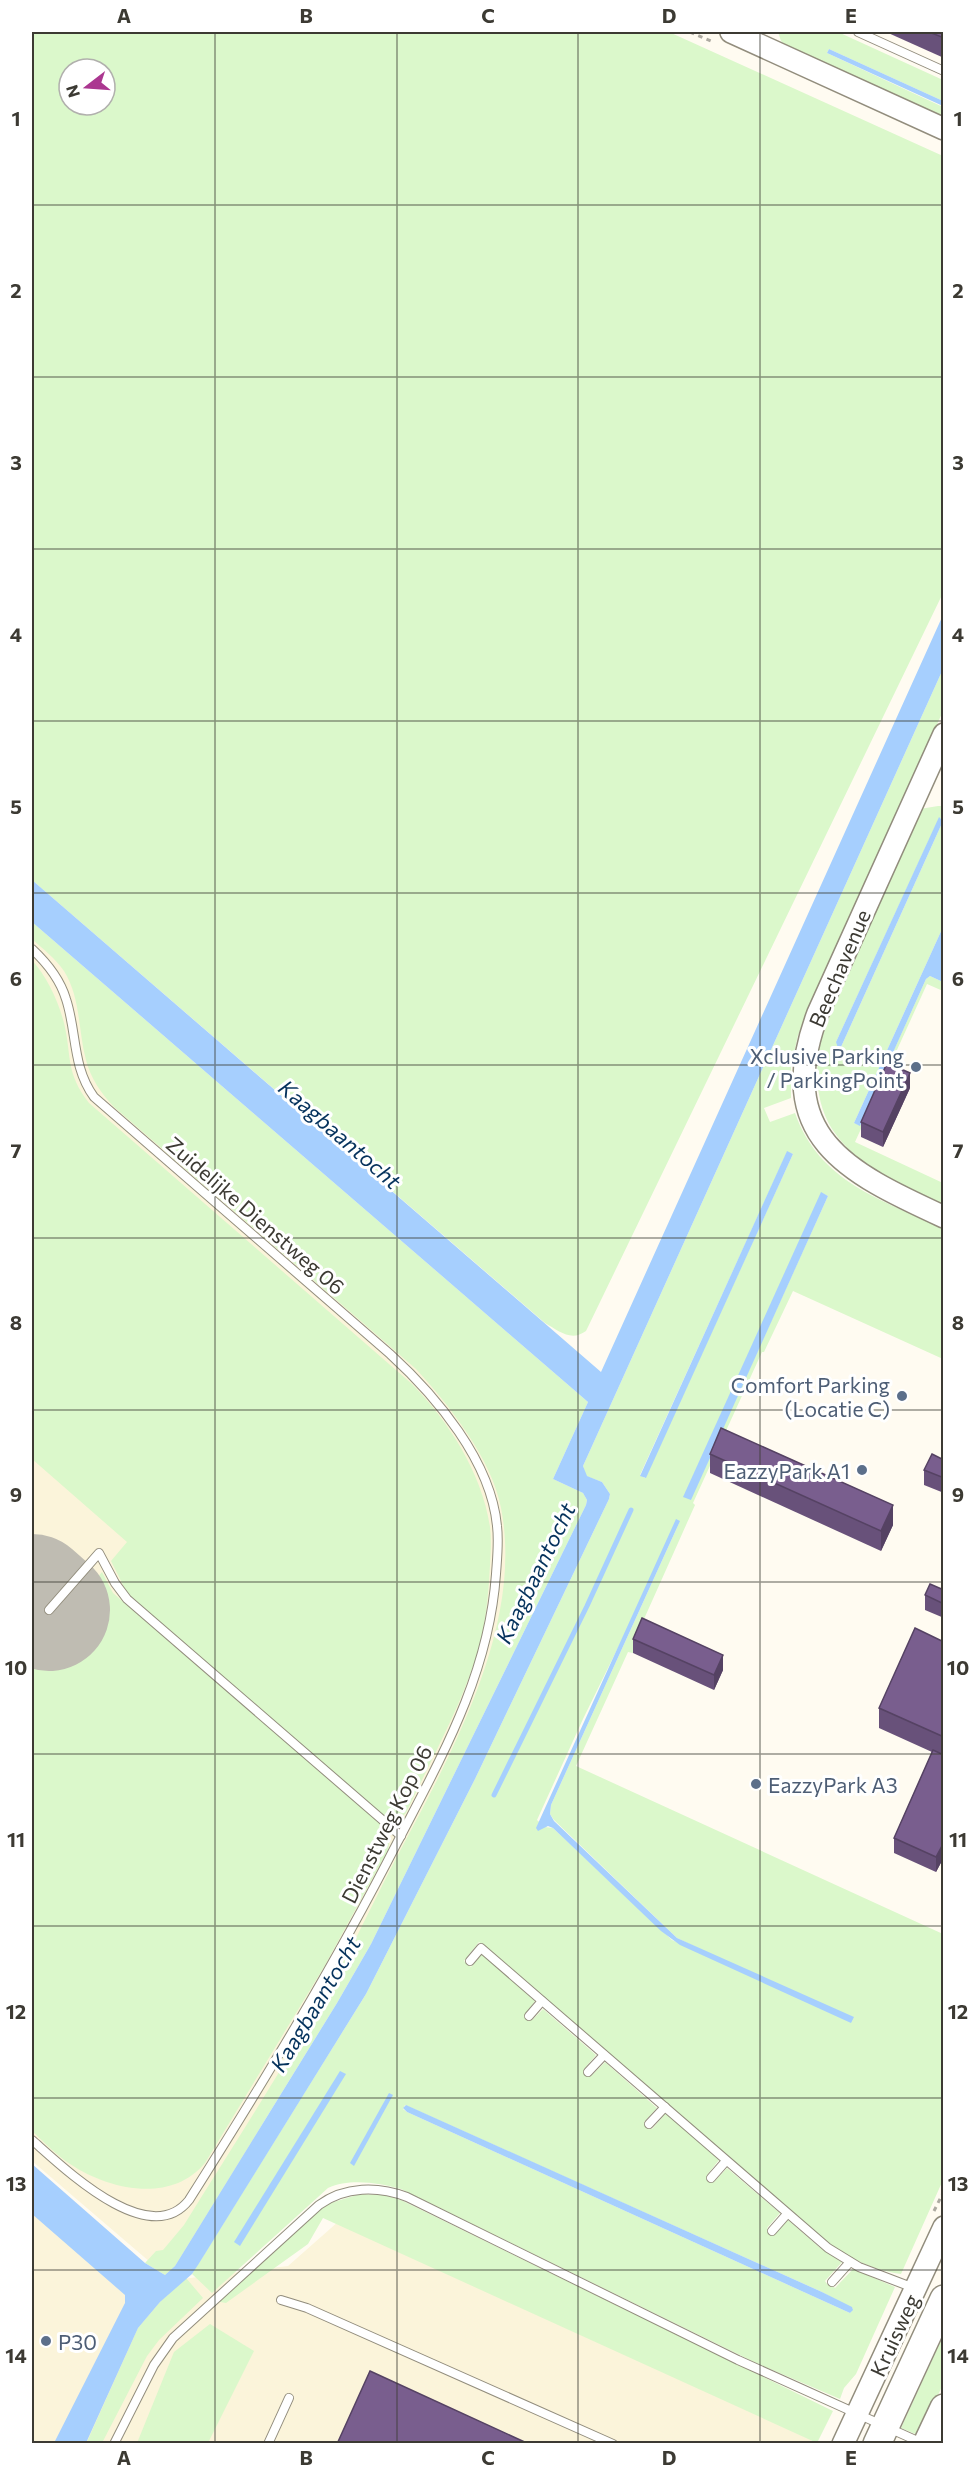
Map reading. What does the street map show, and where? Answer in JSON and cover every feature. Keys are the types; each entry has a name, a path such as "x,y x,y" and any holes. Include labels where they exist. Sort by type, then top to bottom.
{"highway":[{"name":"Kruisweg","path":"881,2435 944,2299"},
{"path":"926,2444 944,2408"}],"street":[{"path":"731,32 762,42 944,129"},
{"name":"Beechavenue","path":"944,734 818,1013 806,1052 804,1074 805,1094 812,1120 834,1155 849,1168 881,1188 944,1216"},
{"name":"Kruisweg","path":"843,2444 944,2227"}],"lane":[{"path":"858,32 944,71"},
{"name":"Zuidelijke Dienstweg 06","path":"32,949 49,968 64,993 78,1068 94,1097 416,1379 442,1408 465,1443 489,1492"},
{"name":"Dienstweg Kop 06","path":"32,2140 85,2186 124,2209 152,2217 172,2214 189,2200 318,1990 435,1770 471,1691 486,1644 493,1610 498,1544 495,1515 489,1492"},
{"path":"49,1610 99,1553 115,1583 127,1599 401,1836"},
{"path":"470,1961 481,1948 817,2240 850,2262 915,2288"},
{"path":"529,2016 542,2001"},
{"path":"588,2072 604,2055"},
{"path":"649,2124 665,2107"},
{"path":"711,2178 726,2161"},
{"path":"114,2444 160,2354 186,2325 316,2207 332,2196 352,2191 378,2190 407,2197 638,2312 857,2414 881,2435 926,2444"},
{"path":"772,2231 787,2214"},
{"path":"832,2282 850,2262"},
{"path":"282,2300 307,2308 613,2444"},
{"path":"268,2444 289,2398"}],"shaded area":[{"path":"32,922 553,1479 586,1496 182,2279 288,2266 339,2221 816,2429 810,2444 32,2443 32,2204 171,2280 32,2161"}],"green space":[{"path":"32,32 669,32 943,156 943,593 586,1331 575,1336 560,1332 545,1323 32,880"},
{"path":"778,32 838,32 943,80 943,101 829,49 827,53 943,107 943,119 786,46 781,41"},
{"path":"943,669 943,711 798,1035 791,1067 791,1098 764,1108 770,1122 795,1113 806,1137 820,1156 855,1186 943,1228 943,1359 793,1291 762,1352 693,1503 695,1505 640,1628 633,1653 628,1652 576,1766 943,1934 943,2180 901,2274 875,2268 852,2258 808,2228 479,1942 464,1961 471,1967 482,1954 535,2001 525,2015 532,2020 543,2009 596,2055 584,2069 591,2076 605,2062 657,2108 644,2122 652,2129 666,2113 719,2160 707,2175 714,2182 727,2168 780,2213 767,2228 774,2235 788,2220 819,2247 842,2262 825,2281 828,2285 830,2283 835,2288 853,2269 895,2287 856,2374 844,2388 840,2399 754,2362 401,2189 383,2185 355,2182 328,2188 212,2293 192,2274 366,1994 475,1779 609,1499 610,1494 602,1482 586,1476 583,1466","holes":["787,1152 793,1154 645,1478 640,1475","822,1193 828,1196 690,1500","680,1521 551,1805 550,1814 677,1938 851,2022 672,1940 553,1828 545,1827 537,1820 583,1719","405,2105 822,2292 853,2309 850,2313 403,2109"]},
{"path":"943,806 943,820 939,818 836,1042 841,1047 943,821 943,927 854,1123 860,1125 926,979 930,976 943,982 943,991 927,984 855,1142 943,1183 943,1205 882,1175 843,1143 832,1129 824,1112 817,1076 820,1044 844,977 920,809"},
{"path":"32,922 588,1402 553,1479 583,1493 587,1500 586,1505 371,1944 175,2266 165,2275 145,2263 156,2251 163,2250 184,2225 306,2027 349,1951 456,1741 491,1648 502,1601 505,1554 501,1508 489,1471 468,1434 416,1369 114,1107 105,1096 88,1067 76,1003 69,981 57,962 32,939"},
{"path":"32,960 47,981 59,1006 70,1064 76,1082 89,1103 412,1384 439,1415 472,1468 486,1507 491,1534 489,1582 483,1630 469,1678 452,1717 406,1813 401,1817 392,1819 382,1815 133,1599 126,1591 111,1561 127,1542 32,1459"},
{"path":"102,1572 113,1593 385,1828 390,1837 388,1850 324,1967 205,2163 191,2176 175,2184 158,2188 139,2189 103,2181 60,2157 32,2131 32,1653"},
{"path":"360,2194 384,2195 401,2200 833,2411 817,2443 323,2218 308,2244 226,2303 215,2301 324,2205"},
{"path":"186,2278 203,2298 159,2340 147,2356 102,2443 86,2444 138,2328 160,2302"},
{"path":"210,2324 254,2351 208,2443 137,2443 174,2352"},
{"path":"943,2336 943,2384 920,2436 901,2428"}],"water":[{"path":"829,49 943,101 943,106 827,53"},
{"path":"943,615 943,669 583,1466 587,1476 602,1482 610,1494 609,1499 475,1779 366,1994 192,2274 160,2302 138,2328 86,2443 54,2443 125,2303 125,2295 32,2214 32,2164 145,2263 165,2275 175,2266 371,1944 586,1505 587,1500 583,1493 553,1479 588,1402 32,922 32,880 601,1372"},
{"path":"939,817 943,821 841,1047 838,1048 836,1042"},
{"path":"943,927 943,982 930,976 926,979 860,1126 854,1123"},
{"path":"787,1151 793,1154 646,1478 640,1476"},
{"path":"821,1192 828,1196 691,1500 683,1497"},
{"path":"676,1519 680,1521 551,1805 550,1814 554,1821 677,1938 854,2017 851,2023 680,1945 661,1931 553,1828 548,1826 538,1831 536,1828"},
{"path":"340,2071 346,2074 240,2246 234,2242"},
{"path":"389,2093 393,2095 354,2166 350,2163"},
{"path":"406,2105 822,2292 852,2307 853,2310 850,2313 407,2112 403,2108"}],"building":[{"path":"929,32 944,32 944,38"},
{"path":"887,1063 910,1073 883,1132 861,1122"},
{"path":"721,1428 893,1505 881,1531 710,1454"},
{"path":"932,1454 944,1460 944,1478 924,1470"},
{"path":"930,1584 944,1590 944,1604 925,1595"},
{"path":"642,1618 723,1655 714,1675 633,1639"},
{"path":"915,1628 944,1642 944,1737 879,1708"},
{"path":"933,1750 944,1755 944,1842 936,1857 894,1838"},
{"path":"370,2371 529,2444 337,2444"}],"waterway":[{"path":"494,1795 587,1606 631,1510"}],"runway":[{"path":"32,1595 49,1610"}],"place":[{"name":"Xclusive Parking / ParkingPoint","path":"916,1067"},
{"name":"Comfort Parking (Locatie C)","path":"902,1396"},
{"name":"EazzyPark A1","path":"862,1470"},
{"name":"EazzyPark A3","path":"756,1784"},
{"name":"P30","path":"46,2341"}],"water label":[{"name":"Kaagbaantocht","path":"340,1134"},
{"name":"Kaagbaantocht","path":"535,1573"},
{"name":"Kaagbaantocht","path":"315,2004"}]}
